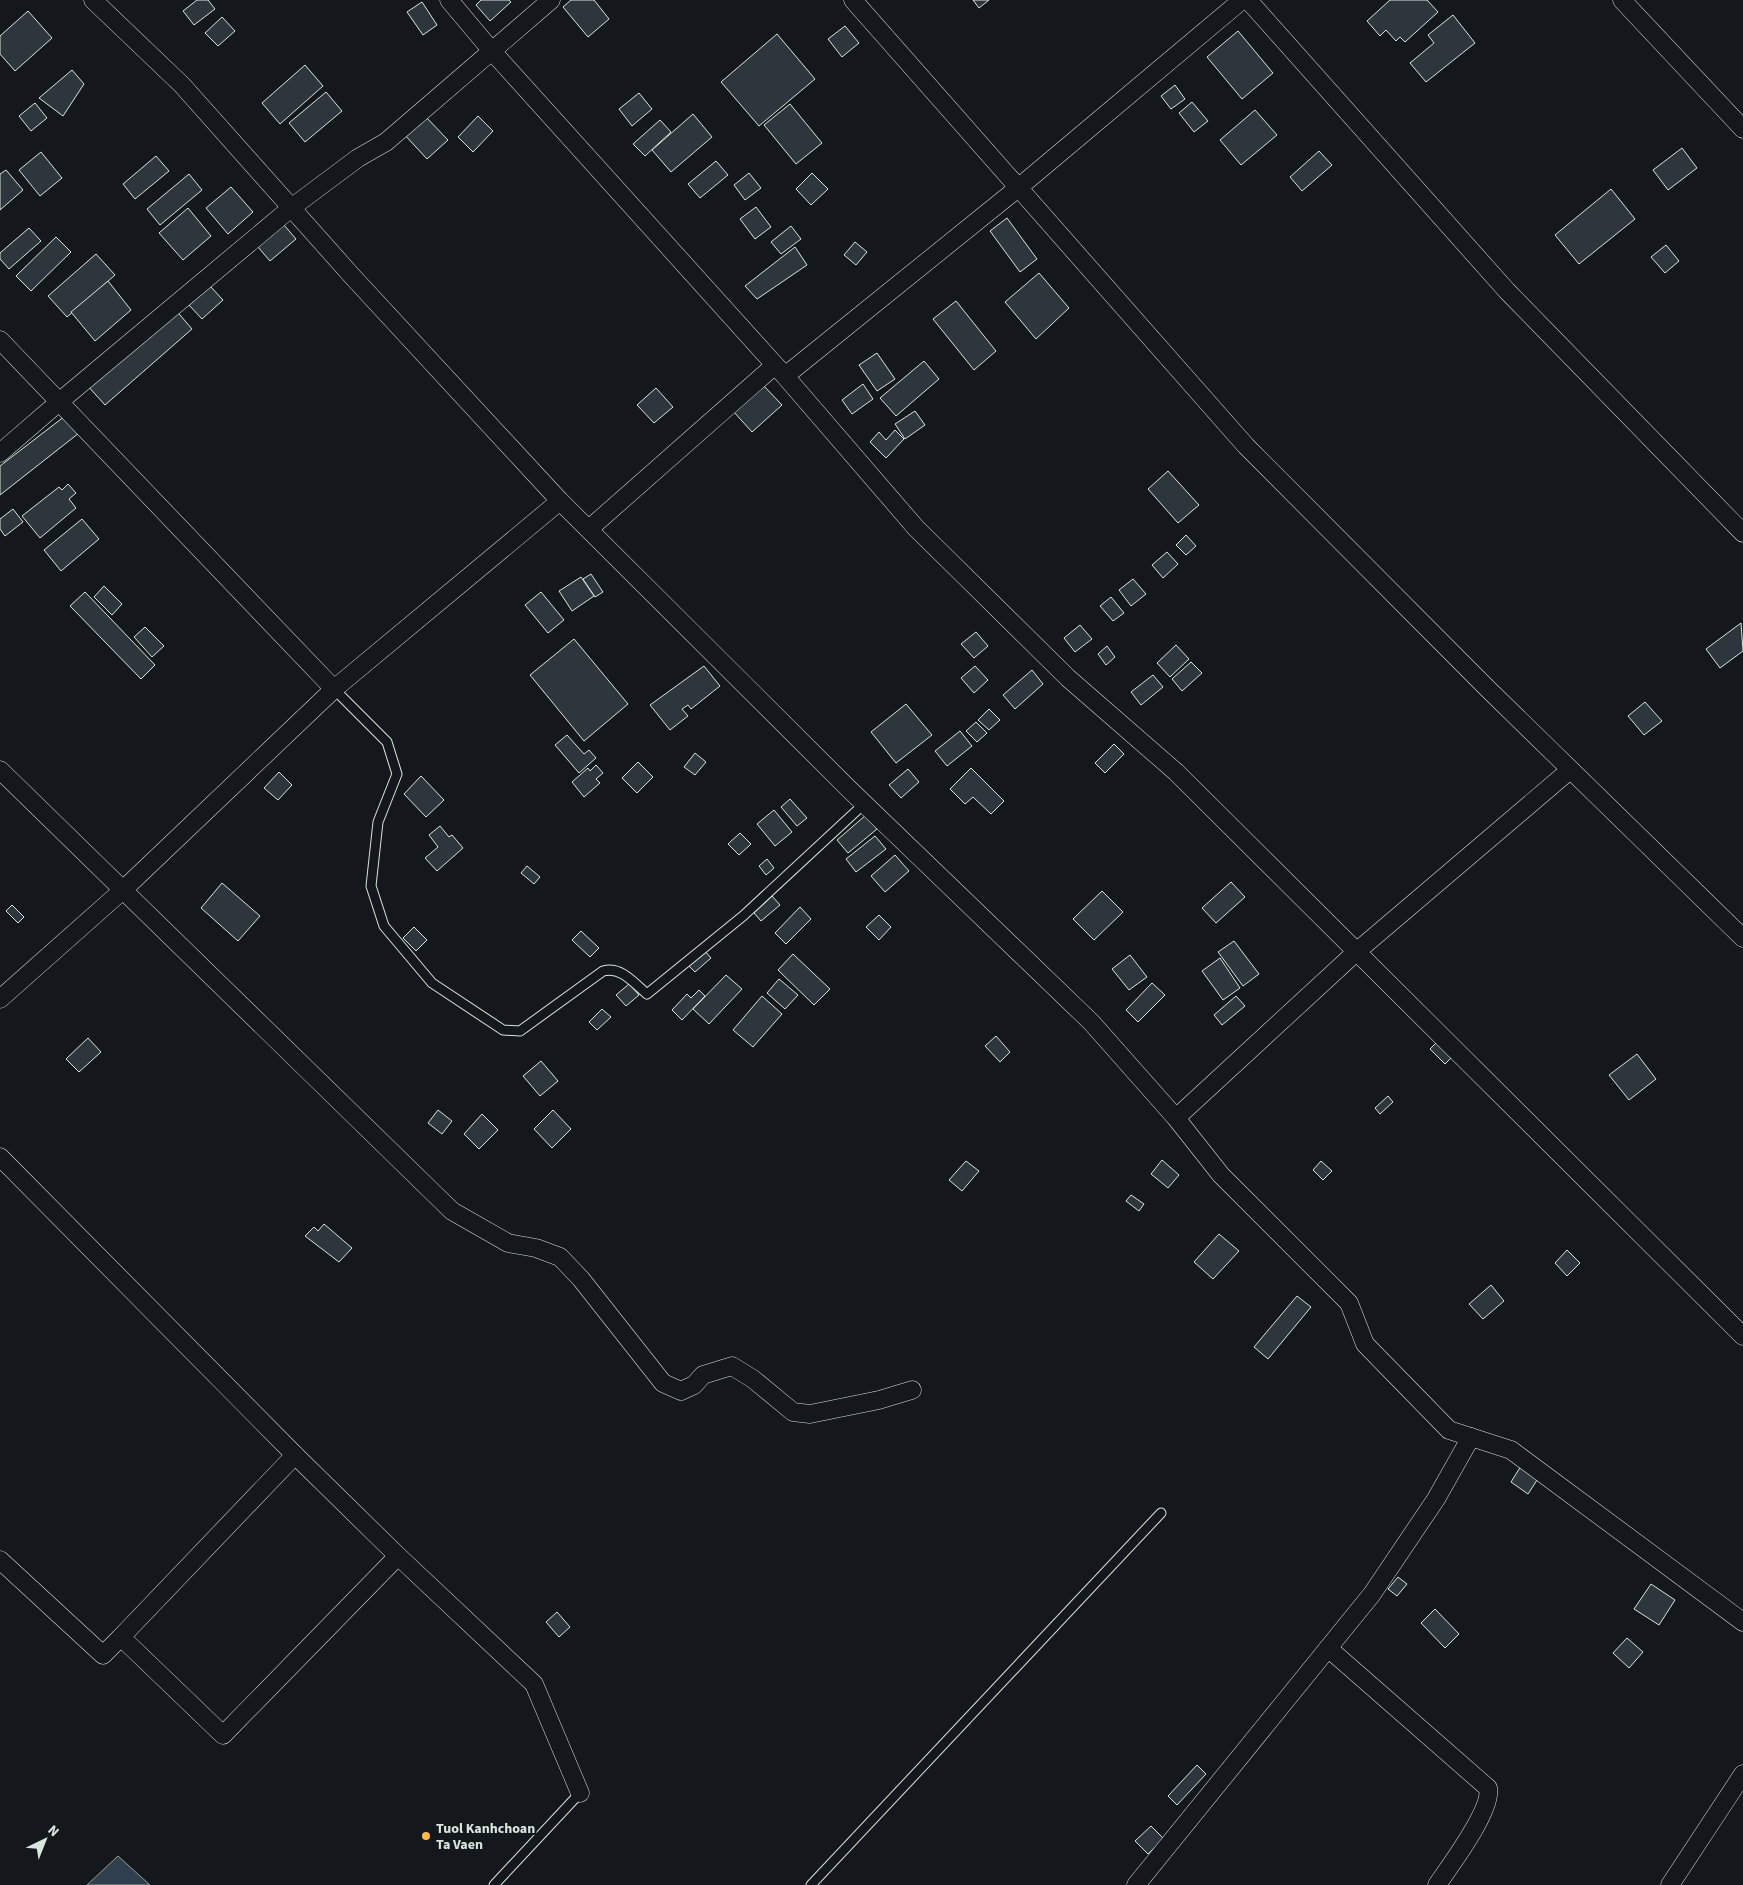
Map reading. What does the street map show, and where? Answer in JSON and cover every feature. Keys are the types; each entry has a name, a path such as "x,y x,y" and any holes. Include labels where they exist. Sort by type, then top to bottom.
{"street":[{"path":"93,0 182,85 291,208 560,501 865,803 1091,1022 1176,1118 1221,1175 1349,1303 1365,1344 1449,1430 1511,1450 1743,1622"},
{"path":"448,0 490,50 780,370 916,528 1068,678 1176,772 1355,953 1743,1336"},
{"path":"0,453 58,402 291,208 358,158 386,142 550,0"},
{"path":"853,0 1246,446 1570,770 1743,938"},
{"path":"589,529 780,370 1018,188 1242,0"},
{"path":"1248,0 1507,291 1743,533"},
{"path":"1622,0 1743,129"},
{"path":"0,340 334,689"},
{"path":"0,999 124,889 334,689 560,501"},
{"path":"0,770 452,1211 508,1243 536,1248 560,1257 581,1280 663,1384 681,1391 694,1385 703,1375 732,1366 753,1379 793,1412 810,1414 879,1400 912,1390"},
{"path":"1176,1118 1355,953 1570,770"},
{"path":"0,1156 295,1455 398,1556 534,1684 580,1793"},
{"path":"1136,1885 1372,1594 1436,1499 1471,1437"},
{"path":"0,1560 103,1655 295,1455"},
{"path":"121,1637 223,1735 398,1556"},
{"path":"1328,1648 1488,1788 1490,1795 1485,1806 1466,1842 1437,1885"},
{"path":"1670,1885 1743,1774"}],"lane":[{"path":"334,689 387,742 398,774 378,822 372,859 370,886 384,926 432,983 503,1030 520,1031 603,971 610,969 620,971 647,994 743,916 865,803"},
{"path":"811,1885 1161,1513"},
{"path":"494,1885 580,1793"}],"water":[{"path":"118,1856 150,1885 87,1885"}],"building":[{"path":"197,0 208,0 215,9 194,25 183,11"},
{"path":"481,0 509,0 511,2 490,21 476,5"},
{"path":"571,0 594,0 609,19 588,37 563,7"},
{"path":"973,0 989,0 979,8"},
{"path":"1390,0 1427,0 1438,12 1405,42 1400,37 1396,41 1386,30 1380,36 1367,21"},
{"path":"422,2 437,25 423,35 407,12"},
{"path":"28,11 52,38 15,71 0,54 0,36"},
{"path":"1453,15 1475,43 1426,82 1410,63 1434,43 1428,35"},
{"path":"222,17 235,31 218,46 205,33"},
{"path":"845,26 859,43 842,57 828,39"},
{"path":"1238,31 1273,73 1242,99 1207,57"},
{"path":"777,34 815,79 759,126 721,82"},
{"path":"305,65 323,86 280,124 262,103"},
{"path":"72,70 84,84 63,116 39,98"},
{"path":"1175,85 1185,99 1171,109 1161,96"},
{"path":"326,92 342,111 305,142 289,123"},
{"path":"639,93 652,109 632,126 619,109"},
{"path":"1192,102 1208,121 1194,132 1179,113"},
{"path":"35,103 47,118 31,131 19,116"},
{"path":"790,104 822,143 796,164 764,125"},
{"path":"1255,110 1277,135 1241,165 1220,140"},
{"path":"423,114 448,140 427,159 403,133"},
{"path":"693,114 712,137 671,172 652,150"},
{"path":"478,116 493,131 473,152 458,137"},
{"path":"660,120 671,132 645,156 633,144"},
{"path":"1682,148 1697,168 1668,190 1653,170"},
{"path":"1319,151 1332,165 1302,191 1290,177"},
{"path":"41,152 62,178 40,196 19,170"},
{"path":"156,156 169,171 135,199 123,184"},
{"path":"716,161 728,175 700,198 688,184"},
{"path":"6,170 23,190 0,210 0,174"},
{"path":"749,173 761,188 745,200 734,185"},
{"path":"812,173 828,189 811,205 796,189"},
{"path":"189,174 202,190 160,225 147,209"},
{"path":"231,187 253,212 228,234 206,208"},
{"path":"1611,189 1635,219 1579,264 1555,235"},
{"path":"756,207 771,227 755,239 740,219"},
{"path":"188,208 211,236 183,260 159,233"},
{"path":"1007,218 1037,259 1020,272 990,231"},
{"path":"284,225 296,239 270,261 258,247"},
{"path":"791,226 801,239 781,254 771,242"},
{"path":"29,228 41,241 9,269 0,259 0,253"},
{"path":"56,237 71,252 31,291 16,276"},
{"path":"855,242 867,252 856,265 844,255"},
{"path":"1666,245 1679,261 1665,273 1651,257"},
{"path":"795,247 807,265 757,299 745,286"},
{"path":"96,254 115,275 67,317 48,296"},
{"path":"1039,273 1069,308 1036,339 1005,302"},
{"path":"108,281 131,310 95,341 71,312"},
{"path":"210,286 223,300 202,319 189,305"},
{"path":"956,301 996,351 974,370 933,319"},
{"path":"174,308 192,329 105,405 86,384"},
{"path":"877,353 895,379 877,391 859,365"},
{"path":"924,361 939,379 896,416 880,398"},
{"path":"863,384 873,399 852,414 842,400"},
{"path":"763,385 782,405 752,432 733,411"},
{"path":"656,388 673,407 654,423 637,405"},
{"path":"915,411 925,425 905,439 895,424"},
{"path":"65,416 79,433 0,495 0,466"},
{"path":"895,430 904,439 886,458 870,442 879,432 886,440"},
{"path":"1168,471 1199,505 1178,523 1148,489"},
{"path":"68,484 76,493 69,499 76,508 40,538 22,516 59,487 62,490"},
{"path":"13,509 23,522 5,536 0,529 0,519"},
{"path":"82,519 99,539 61,571 44,550"},
{"path":"1186,535 1196,546 1186,555 1176,545"},
{"path":"1167,552 1178,564 1163,578 1152,565"},
{"path":"591,574 603,592 595,597 583,579"},
{"path":"581,577 594,596 572,611 559,591"},
{"path":"1133,579 1146,594 1131,606 1119,590"},
{"path":"104,586 122,604 112,615 94,597"},
{"path":"85,592 155,665 141,679 70,606"},
{"path":"541,592 564,620 548,633 525,605"},
{"path":"1111,597 1124,613 1113,621 1100,606"},
{"path":"1741,623 1743,651 1720,668 1706,649"},
{"path":"1080,625 1092,639 1075,652 1064,638"},
{"path":"145,627 164,646 152,657 134,637"},
{"path":"976,632 988,646 974,658 961,644"},
{"path":"574,639 628,704 584,741 530,675"},
{"path":"1176,645 1189,659 1170,677 1157,663"},
{"path":"1107,646 1115,657 1106,665 1098,654"},
{"path":"1191,662 1202,673 1182,691 1172,679"},
{"path":"704,666 720,686 691,709 688,705 682,709 688,716 670,730 650,705"},
{"path":"975,666 988,680 974,693 961,678"},
{"path":"1032,670 1043,684 1015,709 1003,695"},
{"path":"1153,675 1163,687 1141,705 1131,692"},
{"path":"1645,702 1662,721 1644,735 1628,716"},
{"path":"906,704 932,735 896,763 871,732"},
{"path":"989,709 1000,720 989,730 978,720"},
{"path":"976,722 987,733 977,742 966,731"},
{"path":"960,731 972,746 947,766 935,751"},
{"path":"567,735 584,754 589,750 596,758 579,773 555,745"},
{"path":"1114,744 1124,754 1105,773 1095,763"},
{"path":"695,753 706,762 695,775 684,767"},
{"path":"638,762 653,777 637,793 622,778"},
{"path":"596,765 603,773 596,779 600,783 584,797 572,782 588,768 590,771"},
{"path":"971,768 1004,801 991,814 973,797 965,804 950,789"},
{"path":"908,769 919,782 901,798 889,785"},
{"path":"279,772 292,785 278,800 264,788"},
{"path":"421,776 444,800 426,817 404,794"},
{"path":"790,799 807,818 797,826 781,807"},
{"path":"774,810 792,832 775,846 757,824"},
{"path":"866,815 877,829 848,853 837,840"},
{"path":"440,826 449,837 452,835 463,848 437,871 425,858 438,847 429,835"},
{"path":"740,833 751,844 739,855 728,844"},
{"path":"875,836 886,849 856,872 846,859"},
{"path":"895,855 909,871 885,892 871,876"},
{"path":"767,859 774,868 766,875 759,866"},
{"path":"527,866 540,877 534,884 521,873"},
{"path":"1231,882 1245,897 1216,923 1202,908"},
{"path":"222,883 260,916 238,941 201,908"},
{"path":"1102,891 1123,912 1094,940 1073,919"},
{"path":"772,896 780,905 761,921 754,913"},
{"path":"12,905 24,917 18,923 6,911"},
{"path":"800,907 811,919 786,944 775,933"},
{"path":"879,915 891,927 879,940 866,927"},
{"path":"414,927 427,940 416,951 403,938"},
{"path":"581,931 599,948 590,957 572,940"},
{"path":"1234,941 1259,974 1243,986 1218,952"},
{"path":"704,950 711,958 695,972 688,965"},
{"path":"793,954 830,989 814,1005 778,970"},
{"path":"1130,955 1147,977 1129,990 1112,969"},
{"path":"1220,958 1240,988 1223,1000 1202,971"},
{"path":"726,975 742,989 709,1024 693,1009"},
{"path":"779,979 798,995 785,1009 767,993"},
{"path":"1152,983 1165,995 1138,1022 1126,1010"},
{"path":"629,984 639,995 626,1006 616,995"},
{"path":"699,990 705,996 682,1020 672,1010 687,994 691,998"},
{"path":"762,996 782,1014 753,1047 733,1030"},
{"path":"1236,996 1245,1006 1222,1025 1214,1015"},
{"path":"602,1009 611,1017 597,1030 589,1022"},
{"path":"996,1036 1010,1052 1000,1062 985,1046"},
{"path":"88,1038 101,1052 79,1072 66,1059"},
{"path":"1437,1042 1452,1057 1445,1064 1430,1049"},
{"path":"1637,1054 1656,1079 1629,1100 1609,1075"},
{"path":"541,1061 558,1081 540,1096 523,1076"},
{"path":"1388,1096 1393,1102 1380,1114 1375,1108"},
{"path":"438,1110 452,1121 442,1134 428,1123"},
{"path":"553,1110 571,1129 552,1148 534,1129"},
{"path":"482,1114 498,1130 479,1149 464,1134"},
{"path":"1162,1160 1179,1175 1168,1188 1151,1174"},
{"path":"966,1161 979,1171 962,1191 949,1180"},
{"path":"1321,1161 1332,1171 1323,1180 1313,1170"},
{"path":"1131,1195 1144,1204 1139,1211 1126,1201"},
{"path":"324,1224 352,1248 339,1262 305,1236 314,1227 318,1231"},
{"path":"1219,1234 1239,1251 1213,1279 1194,1262"},
{"path":"1567,1250 1580,1263 1567,1276 1555,1263"},
{"path":"1491,1285 1504,1301 1483,1319 1469,1304"},
{"path":"1297,1296 1311,1307 1268,1359 1254,1347"},
{"path":"1521,1466 1539,1477 1528,1494 1511,1482"},
{"path":"1398,1577 1407,1584 1397,1596 1388,1589"},
{"path":"1651,1584 1675,1600 1659,1625 1634,1609"},
{"path":"1435,1609 1459,1634 1445,1648 1421,1623"},
{"path":"557,1612 570,1627 559,1637 546,1622"},
{"path":"1627,1638 1643,1652 1629,1668 1613,1653"},
{"path":"1197,1765 1206,1774 1177,1805 1168,1796"},
{"path":"1151,1826 1164,1839 1148,1854 1135,1841"}],"place":[{"name":"Tuol Kanhchoan Ta Vaen","path":"426,1836"}]}
